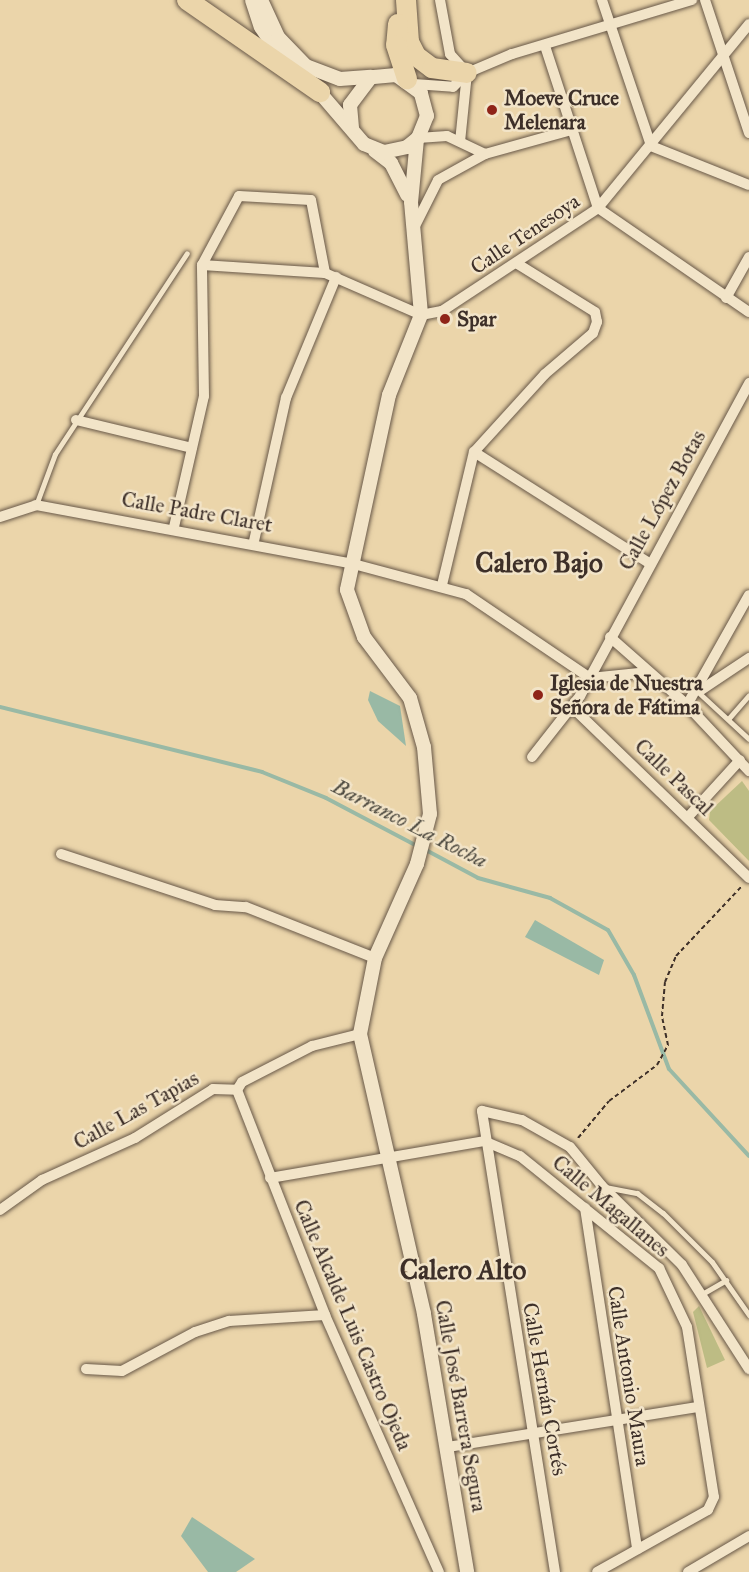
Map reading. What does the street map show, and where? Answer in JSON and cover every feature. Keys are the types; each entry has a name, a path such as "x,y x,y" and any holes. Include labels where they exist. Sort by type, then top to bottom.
{"highway":[{"path":"187,0 320,92"},
{"path":"399,0 396,45 411,81"},
{"path":"406,0 409,42 416,56 432,68 467,73"}],"street":[{"path":"252,0 261,27 287,64 320,92 352,128 390,163 411,202"},
{"path":"261,0 278,37 306,66 340,79 371,77 453,87 467,73 692,0"},
{"path":"440,0 450,54 467,73 460,142"},
{"path":"602,0 651,146 748,185"},
{"path":"705,0 749,133"},
{"name":"Calle Tenesoya","path":"421,315 442,311 518,264 598,208 749,24"},
{"path":"545,46 598,208 749,312"},
{"path":"352,128 350,105 371,77"},
{"path":"350,562 389,394 421,315 411,202 417,138 426,104 411,81"},
{"path":"414,228 438,180 485,154 571,130"},
{"path":"373,149 396,151 417,138 447,136 485,154"},
{"path":"174,527 204,396 202,265 239,196 311,200 325,273"},
{"path":"726,298 749,257"},
{"path":"442,585 474,452 545,374 593,333 595,312 518,264"},
{"path":"202,265 325,273 421,315"},
{"path":"254,541 286,398 336,277"},
{"name":"Calle López Botas","path":"532,757 572,707 590,678 649,563 749,383"},
{"path":"76,420 192,448"},
{"path":"474,452 649,563"},
{"path":"0,517 36,505"},
{"name":"Calle Padre Claret","path":"36,505 254,541 442,585 466,594 590,678"},
{"name":"Calle José Barrera Segura","path":"350,562 347,590 364,638 399,680 419,723 431,793 428,833 417,864 375,958 360,1034 448,1447 467,1572"},
{"path":"687,705 699,691 749,595"},
{"path":"610,637 687,705 749,771"},
{"path":"699,691 749,658"},
{"path":"590,678 649,672"},
{"name":"Calle Pascal","path":"572,707 749,878"},
{"path":"688,817 740,759"},
{"path":"61,854 215,905 246,907 375,958"},
{"path":"237,1090 242,1082 312,1046 360,1034"},
{"name":"Calle Las Tapias","path":"0,1210 42,1180 135,1138 213,1089 237,1090"},
{"name":"Calle Alcalde Luis Castro Ojeda","path":"237,1090 325,1315 439,1572"},
{"name":"Calle Hernán Cortés","path":"555,1572 484,1141 482,1112 522,1120 570,1147"},
{"path":"270,1178 385,1154 484,1141"},
{"name":"Calle Magallanes","path":"484,1141 519,1156 645,1255 673,1290 687,1327 714,1497 708,1510 637,1549"},
{"path":"570,1147 602,1186 682,1265 749,1369"},
{"name":"Calle Antonio Maura","path":"585,1208 615,1419 637,1549"},
{"path":"86,1369 122,1371 195,1332 229,1321 325,1315"},
{"path":"448,1447 699,1407"},
{"path":"688,1572 749,1536"},
{"path":"597,1572 637,1549"}],"lane":[{"path":"36,505 54,454 187,253"},
{"path":"699,691 749,740"},
{"path":"729,718 749,695"},
{"path":"602,1186 637,1193 663,1213 726,1280 749,1315"},
{"path":"700,1294 726,1280"}],"path":[{"path":"570,1147 609,1101 657,1065 668,1045 662,1016 665,982 676,956 749,878"}],"shaded area":[{"path":"370,691 400,706 406,746 378,721 368,700"},
{"path":"742,781 749,791 749,861 709,820 710,811"},
{"path":"535,920 604,960 599,975 525,937"},
{"path":"699,1306 725,1360 707,1368 693,1312"},
{"path":"192,1517 255,1559 236,1572 208,1572 181,1536"}],"waterway":[{"name":"Barranco La Rocha","path":"0,707 262,772 326,798 417,846"},
{"name":"Barranco La Rocha","path":"424,849 478,878 550,898 608,930 634,975 669,1069 749,1156"}],"place":[{"name":"Moeve Cruce Melenara","path":"492,110"},
{"name":"Spar","path":"445,319"},
{"name":"Iglesia de Nuestra Señora de Fátima","path":"538,695"}],"district":[{"name":"Calero Bajo","path":"539,563"},
{"name":"Calero Alto","path":"463,1270"}]}
